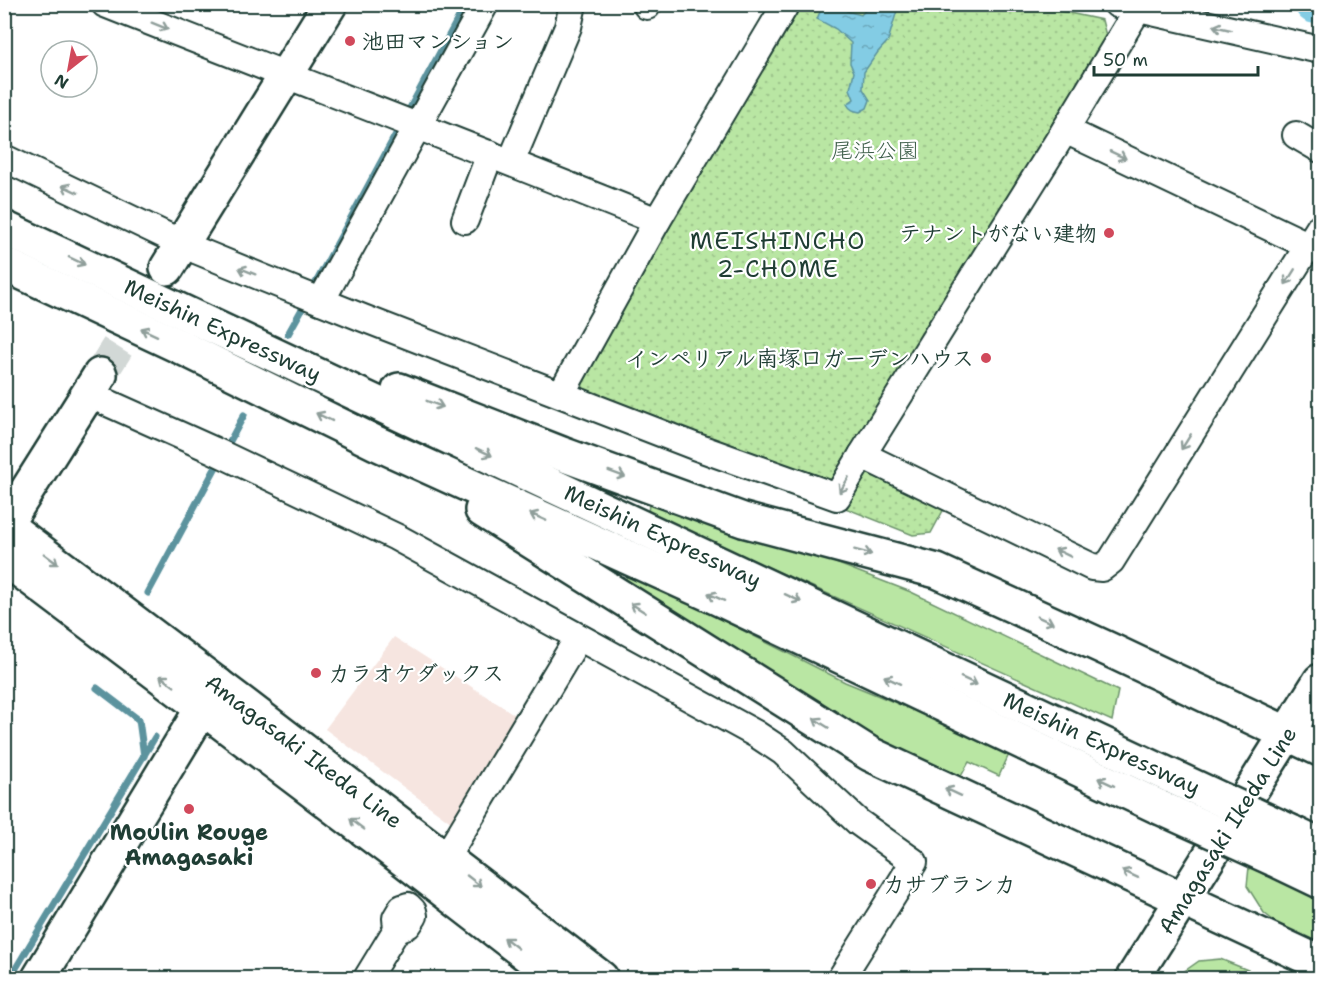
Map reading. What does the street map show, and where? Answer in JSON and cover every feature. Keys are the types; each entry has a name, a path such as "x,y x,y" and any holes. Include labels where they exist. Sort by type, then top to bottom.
{"main road":[{"path":"175,255 330,4"},
{"name":"Meishin Expressway","path":"4,228 1175,778 1282,846 1320,881"},
{"name":"Meishin Expressway","path":"4,264 183,348 376,443 709,594 1159,807 1282,846 1320,846"},
{"path":"222,329 309,354 562,454 743,520 937,571 1320,749"},
{"path":"5,526 94,385"},
{"path":"376,443 870,754 1320,963"},
{"name":"Amagasaki Ikeda Line","path":"5,526 407,862 557,978"},
{"name":"Amagasaki Ikeda Line","path":"4,558 445,858 601,978"},
{"name":"Amagasaki Ikeda Line","path":"1133,978 1320,681"},
{"path":"39,978 210,696"}],"street":[{"path":"105,4 657,221"},
{"path":"313,297 409,123 485,4"},
{"path":"465,220 501,158 568,27 573,4"},
{"path":"561,394 657,221 786,4"},
{"path":"4,158 175,255 198,250 705,450 837,497 1065,130 1128,7 1320,50"},
{"path":"862,455 1092,567 1102,568 1111,561 1317,241 1065,130"},
{"path":"1296,135 1320,149"},
{"path":"94,385 223,455 396,537 756,734 783,752 858,822 914,862 841,978"},
{"path":"445,858 578,638"},
{"path":"367,978 397,929"}],"shaded area":[{"path":"394,637 520,718 452,823 325,729"}],"green space":[{"name":"尾浜公園","path":"1027,4 1102,20 1106,36 1112,40 830,487 584,391 580,375 796,5"},
{"path":"873,470 946,505 931,533 913,535 840,506 861,474"},
{"path":"649,504 815,555 911,592 1118,691 1112,721 648,513"},
{"path":"629,573 845,682 1011,750 999,776 969,762 960,778 842,720 620,588"},
{"path":"1249,867 1320,900 1320,936 1315,943 1283,928 1264,913 1247,886"},
{"path":"1220,959 1268,978 1177,978 1199,961"}],"water":[{"path":"823,5 844,5 847,11 861,15 870,5 898,7 888,41 864,72 863,89 870,100 867,108 860,112 852,110 847,104 854,99 850,89 854,72 850,63 851,43 836,29 817,19"}],"waterway":[{"path":"311,292 466,4"},
{"path":"1314,4 1320,5"},
{"path":"288,334 306,302"},
{"path":"148,593 244,415"},
{"path":"97,688 139,720 144,756"},
{"path":"10,978 155,737"}],"tunnel":[{"path":"100,375 147,300"}],"place":[{"name":"池田マンション","path":"350,41"},
{"name":"テナントがない建物","path":"1109,233"},
{"name":"インペリアル南塚口ガーデンハウス","path":"986,358"},
{"name":"カラオケダックス","path":"316,673"},
{"name":"Moulin Rouge Amagasaki","path":"189,809"},
{"name":"カサブランカ","path":"871,884"}],"district":[{"name":"MEISHINCHO 2-CHOME","path":"778,255"}]}
